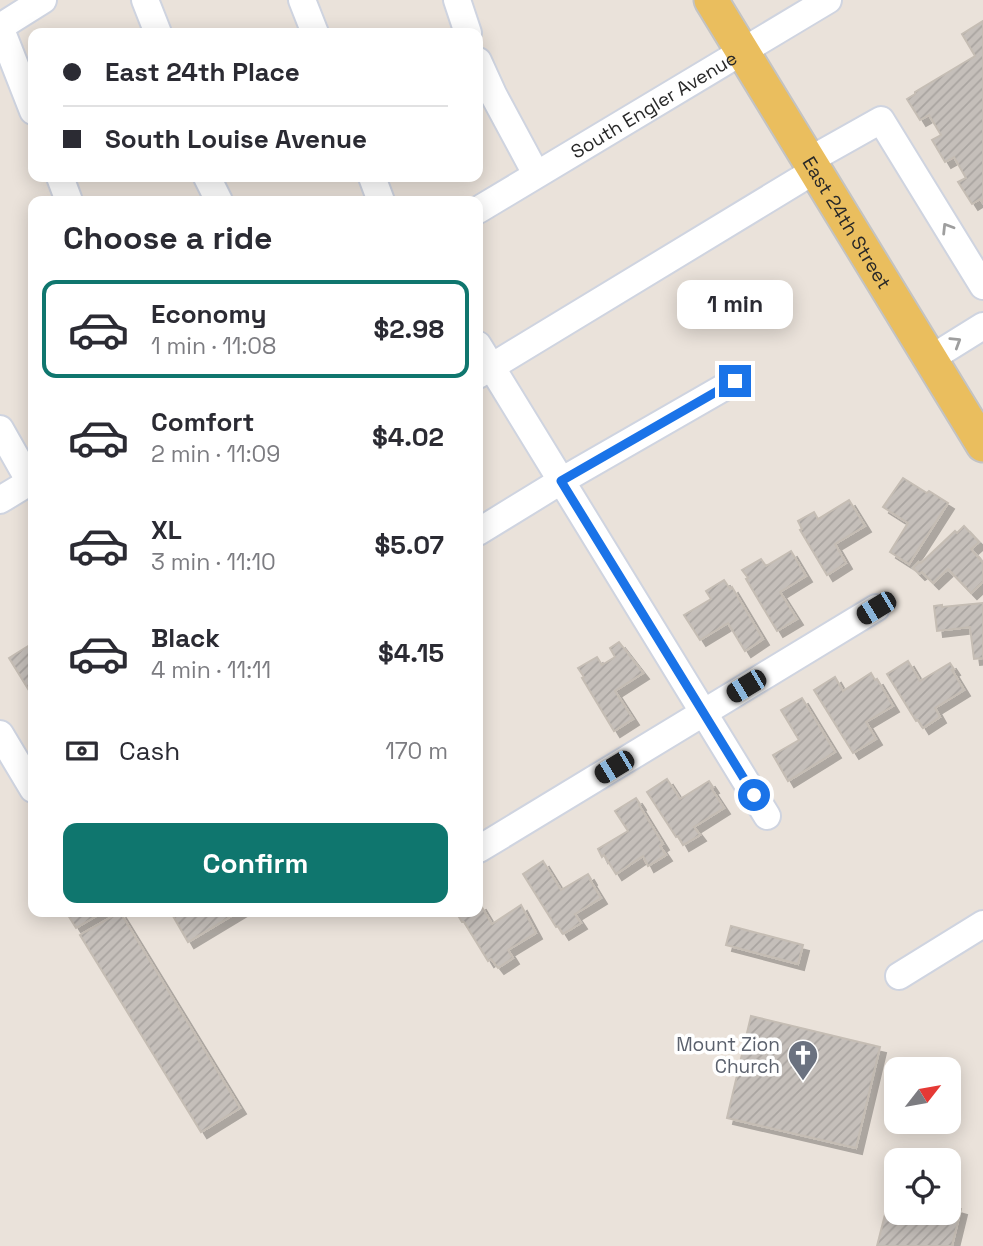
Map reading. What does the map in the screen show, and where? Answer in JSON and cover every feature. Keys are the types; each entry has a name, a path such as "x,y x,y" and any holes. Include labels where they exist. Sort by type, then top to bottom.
{"main road":[{"name":"East 24th Street","path":"710,0 983,445"}],"street":[{"path":"28,98 0,27 43,0"},
{"path":"145,0 156,28"},
{"path":"302,0 313,28"},
{"path":"457,0 466,28"},
{"name":"South Engler Avenue","path":"483,207 828,0"},
{"path":"483,72 537,174"},
{"path":"483,362 811,166 881,120 983,286"},
{"path":"930,359 983,326"},
{"path":"483,364 561,481 767,816"},
{"path":"483,529 735,381"},
{"path":"0,429 28,474"},
{"path":"0,500 28,483"},
{"path":"483,847 876,608"},
{"path":"0,734 28,781"},
{"path":"899,976 983,925"}],"building":[{"path":"983,21 983,203 980,199 972,204 958,182 966,178 954,157 945,162 932,140 941,135 929,115 920,120 907,99 975,56 962,34"},
{"path":"903,478 948,503 909,564 890,552 908,523 883,507"},
{"path":"849,500 865,526 835,544 846,563 827,575 800,530 802,529 798,521 814,512 818,519"},
{"path":"964,526 979,542 971,549 983,563 983,582 971,593 948,569 933,583 922,572 919,574 913,568"},
{"path":"791,551 806,576 780,592 797,619 777,631 742,570 761,559 766,566"},
{"path":"724,580 730,589 732,587 763,639 745,651 728,623 700,640 684,615 711,599 706,591"},
{"path":"983,603 983,658 974,659 970,627 937,631 934,606"},
{"path":"619,642 643,673 615,691 633,719 614,731 578,668 597,657 602,665 615,657 610,648"},
{"path":"28,646 28,689 9,658"},
{"path":"908,661 920,681 950,663 964,690 935,708 940,717 923,728 887,674"},
{"path":"871,673 893,706 866,722 876,739 853,753 814,690 835,677 843,691"},
{"path":"802,698 835,752 788,781 773,755 799,740 781,710"},
{"path":"667,779 680,799 709,781 724,808 694,827 700,835 683,845 647,792"},
{"path":"636,798 663,844 660,846 666,855 648,866 643,856 616,874 598,849 628,831 615,811"},
{"path":"543,861 561,890 588,874 601,898 575,914 581,923 563,934 523,874"},
{"path":"521,905 536,933 508,950 513,958 498,968 491,959 488,961 459,917 483,917 483,909 492,924"},
{"path":"69,917 95,917 76,928"},
{"path":"111,917 123,917 240,1108 201,1132 80,935"},
{"path":"174,917 230,917 188,942"},
{"path":"731,926 803,945 798,964 726,945"},
{"name":"Mount Zion Church","path":"751,1016 880,1047 856,1148 727,1118"},
{"path":"884,1218 884,1225 957,1225 952,1246 877,1246"}],"place":[{"name":"Mount Zion Church","path":"803,1082"}],"route":[{"path":"735,381 561,481 754,795"}]}
